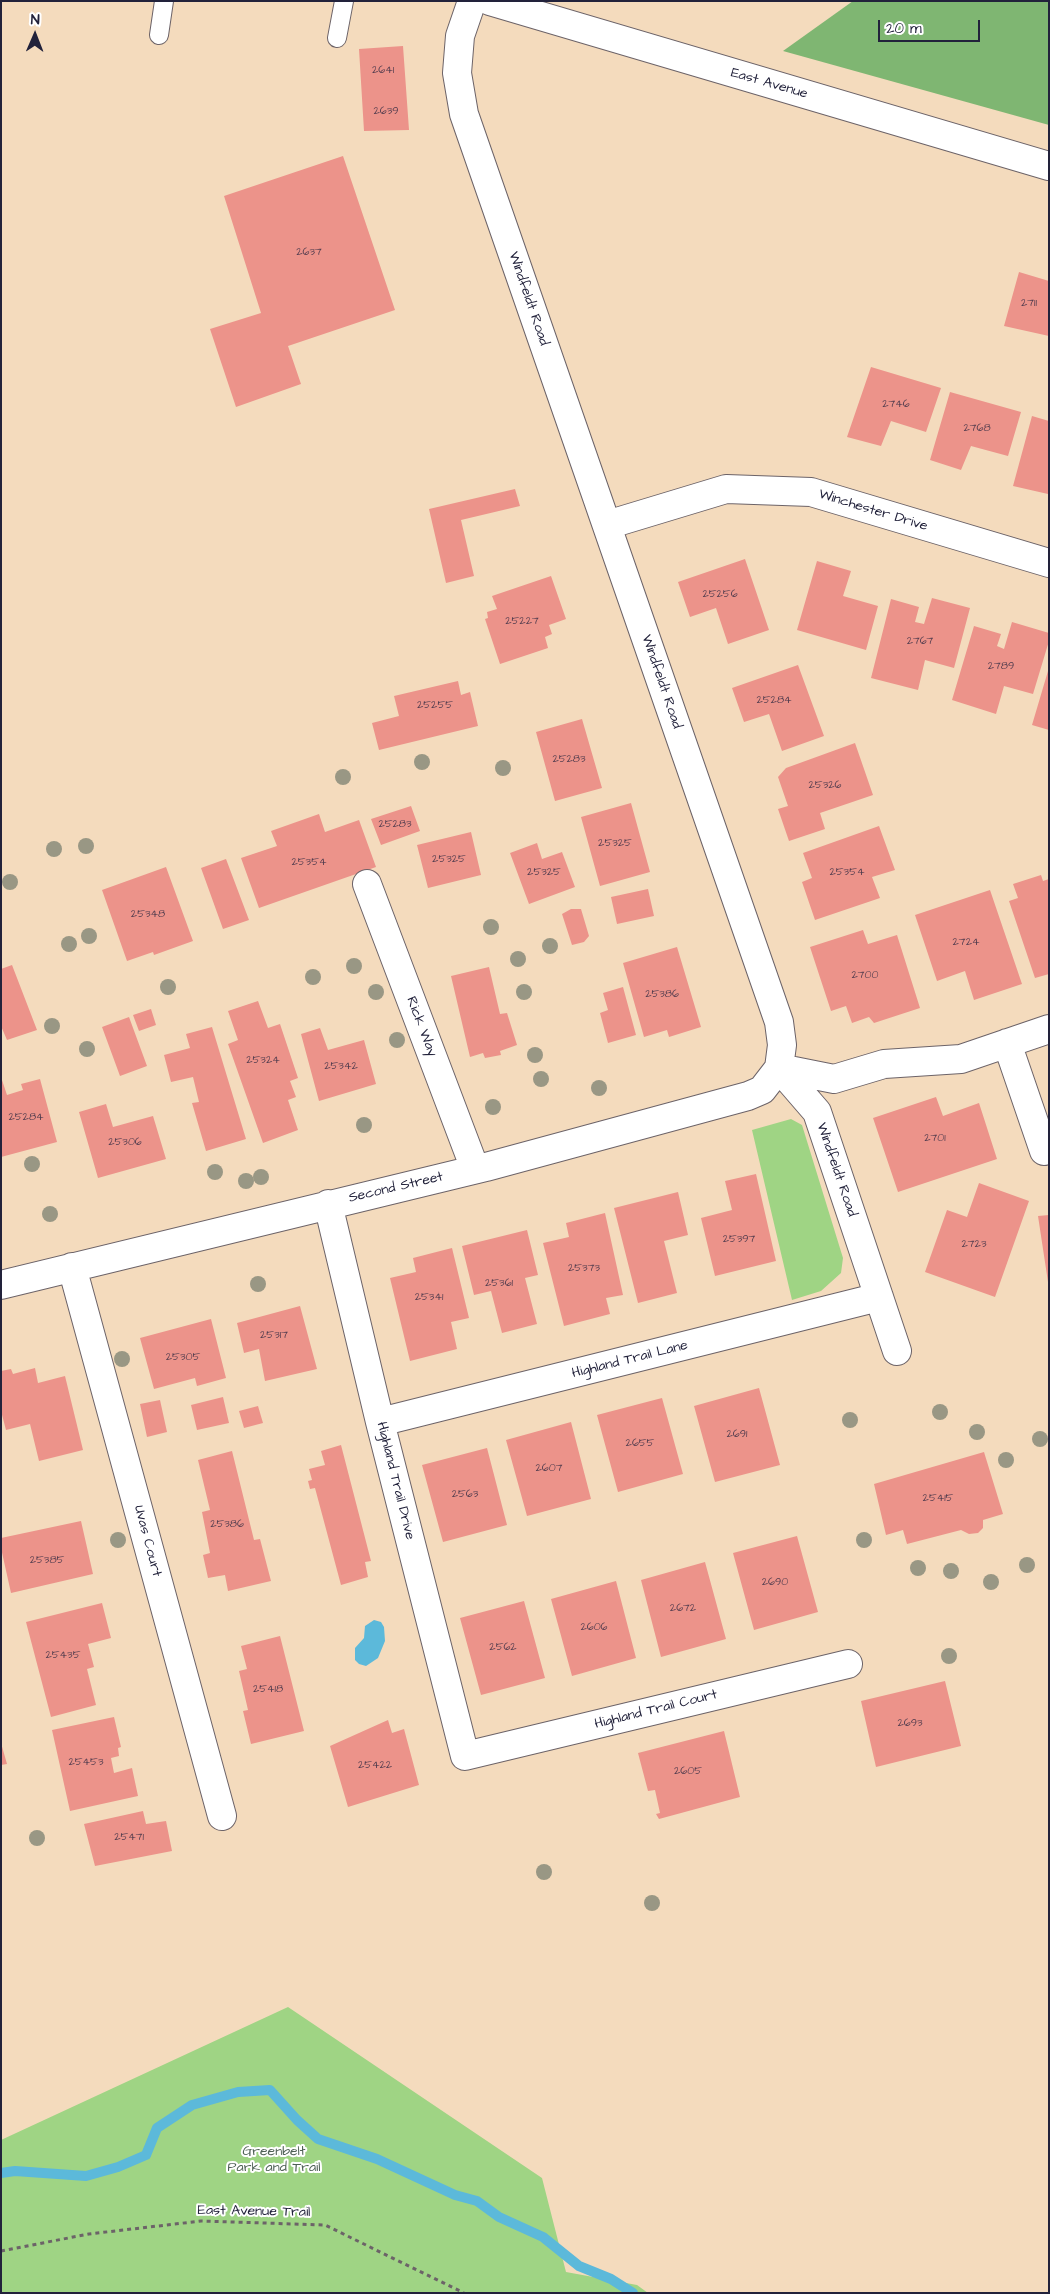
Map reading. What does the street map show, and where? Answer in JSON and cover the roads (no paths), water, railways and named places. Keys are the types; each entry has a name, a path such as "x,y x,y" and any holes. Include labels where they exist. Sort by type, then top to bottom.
{"street":[{"name":"Windfeldt Road","path":"472,1 460,36 457,73 464,114 779,1022 782,1045 779,1068 817,1112 897,1352"},
{"name":"East Avenue","path":"490,1 1049,166"},
{"name":"Winchester Drive","path":"607,525 726,489 811,492 1049,563"},
{"name":"Rick Way","path":"367,884 475,1169"},
{"path":"779,1068 834,1079 884,1064 961,1059 1049,1029"},
{"path":"1007,1043 1044,1150"},
{"name":"Second Street","path":"1,1285 475,1169 748,1096 762,1090 779,1068"},
{"name":"Highland Trail Drive","path":"328,1204 380,1422 465,1756"},
{"name":"Uvas Court","path":"72,1267 222,1816"},
{"name":"Highland Trail Lane","path":"380,1422 879,1297"},
{"name":"Highland Trail Court","path":"465,1756 848,1664"}],"lane":[{"path":"160,36 164,1"},
{"path":"337,38 344,1"}],"water":[{"path":"374,1620 381,1622 384,1627 385,1641 378,1658 366,1666 359,1664 355,1660 355,1648 364,1638 365,1626"}],"waterway":[{"path":"1,2173 15,2171 86,2176 118,2167 146,2155 157,2128 192,2105 238,2092 270,2090 297,2120 318,2139 377,2159 455,2195 477,2201 499,2217 543,2237 579,2266 611,2279 633,2293"}],"park label":[{"name":"Greenbelt Park and Trail","path":"274,2160"}]}
